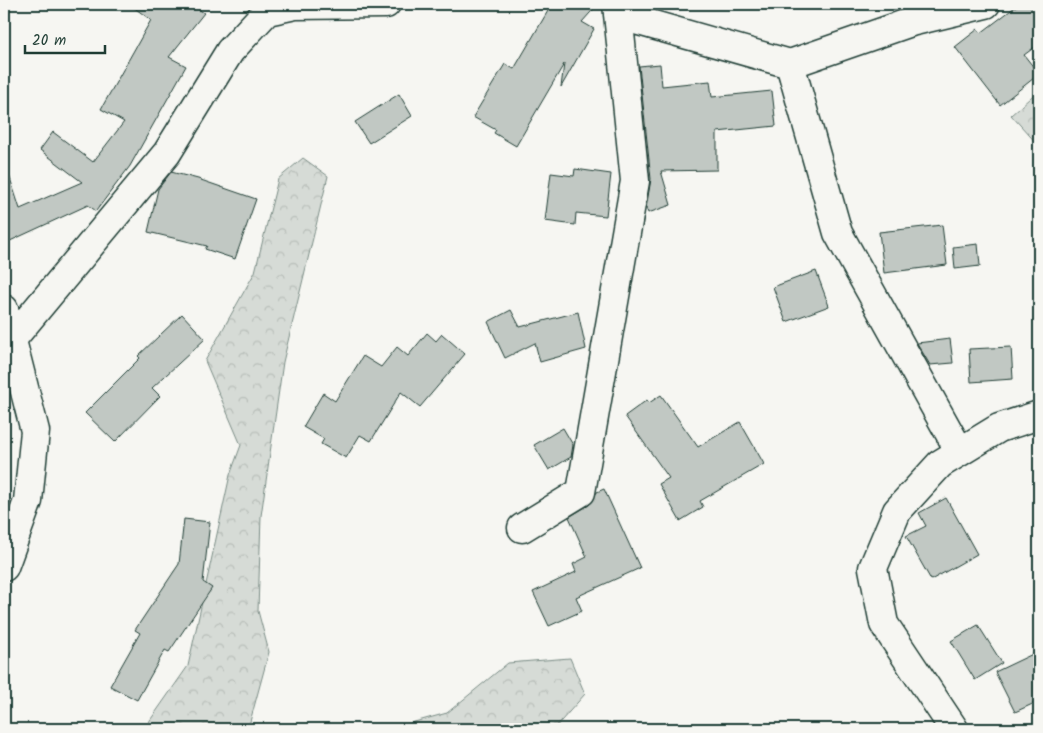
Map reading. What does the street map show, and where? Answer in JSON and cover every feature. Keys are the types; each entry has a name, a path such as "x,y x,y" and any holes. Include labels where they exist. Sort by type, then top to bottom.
{"street":[{"path":"12,338 167,153 230,51 267,11 295,5 386,4"},
{"path":"522,528 581,492 635,180 617,9 790,64 909,13 986,4"},
{"path":"790,64 838,233 960,452"},
{"path":"4,310 34,431 28,501 4,567"},
{"path":"954,729 884,624 873,568 897,511 940,464 999,428 1039,415"}],"green space":[{"path":"1039,90 1039,146 1011,115"},
{"path":"303,158 328,176 283,362 261,516 258,611 269,652 248,729 144,729 188,666 230,475 241,445 205,361 255,272 278,179"},
{"path":"570,658 585,694 554,729 389,729 447,713 508,663"}],"building":[{"path":"129,4 191,4 204,13 169,57 186,66 130,166 96,211 88,205 10,241 4,223 4,172 8,172 20,209 82,182 40,150 53,132 93,162 124,122 101,109 151,20"},
{"path":"552,4 598,4 582,22 594,29 561,87 564,64 516,146 494,133 496,130 473,117 505,64 514,69"},
{"path":"1019,4 1039,4 1039,44 1024,55 1039,74 1000,105 955,47 978,29 981,33"},
{"path":"660,64 662,86 710,81 712,97 772,91 776,126 717,132 717,170 661,171 671,205 648,213 646,208 651,179 639,66"},
{"path":"399,94 412,116 369,143 355,122"},
{"path":"575,169 611,174 606,216 576,213 575,225 545,221 551,173 574,176"},
{"path":"171,172 198,179 256,199 235,259 205,249 207,246 148,232 158,189"},
{"path":"942,225 947,265 884,273 879,232"},
{"path":"978,244 980,266 955,269 953,247"},
{"path":"816,271 829,306 786,322 773,287"},
{"path":"511,310 520,327 578,312 586,349 540,362 535,343 505,358 488,322"},
{"path":"182,314 205,339 152,388 160,396 115,442 85,413 140,358 138,356"},
{"path":"427,333 436,341 442,334 465,354 420,407 401,392 371,441 360,435 346,458 321,444 324,439 303,427 323,393 335,401 363,356 381,367 397,347 408,356"},
{"path":"950,339 953,363 930,365 917,343"},
{"path":"1011,347 1013,379 971,382 969,349"},
{"path":"661,395 698,447 740,422 764,464 700,501 703,507 680,521 659,484 669,478 625,416 647,400 649,403"},
{"path":"563,428 573,445 571,457 549,470 534,445"},
{"path":"604,489 640,568 576,597 582,611 549,626 533,592 576,572 573,564 587,557 569,517 589,505 597,492"},
{"path":"946,498 977,554 931,580 906,536 926,526 919,513"},
{"path":"184,519 210,522 203,582 212,588 169,652 165,650 137,700 110,686 140,633 135,630 179,564"},
{"path":"978,625 1002,663 975,680 951,641"},
{"path":"1039,651 1039,701 1015,712 995,672"}]}
